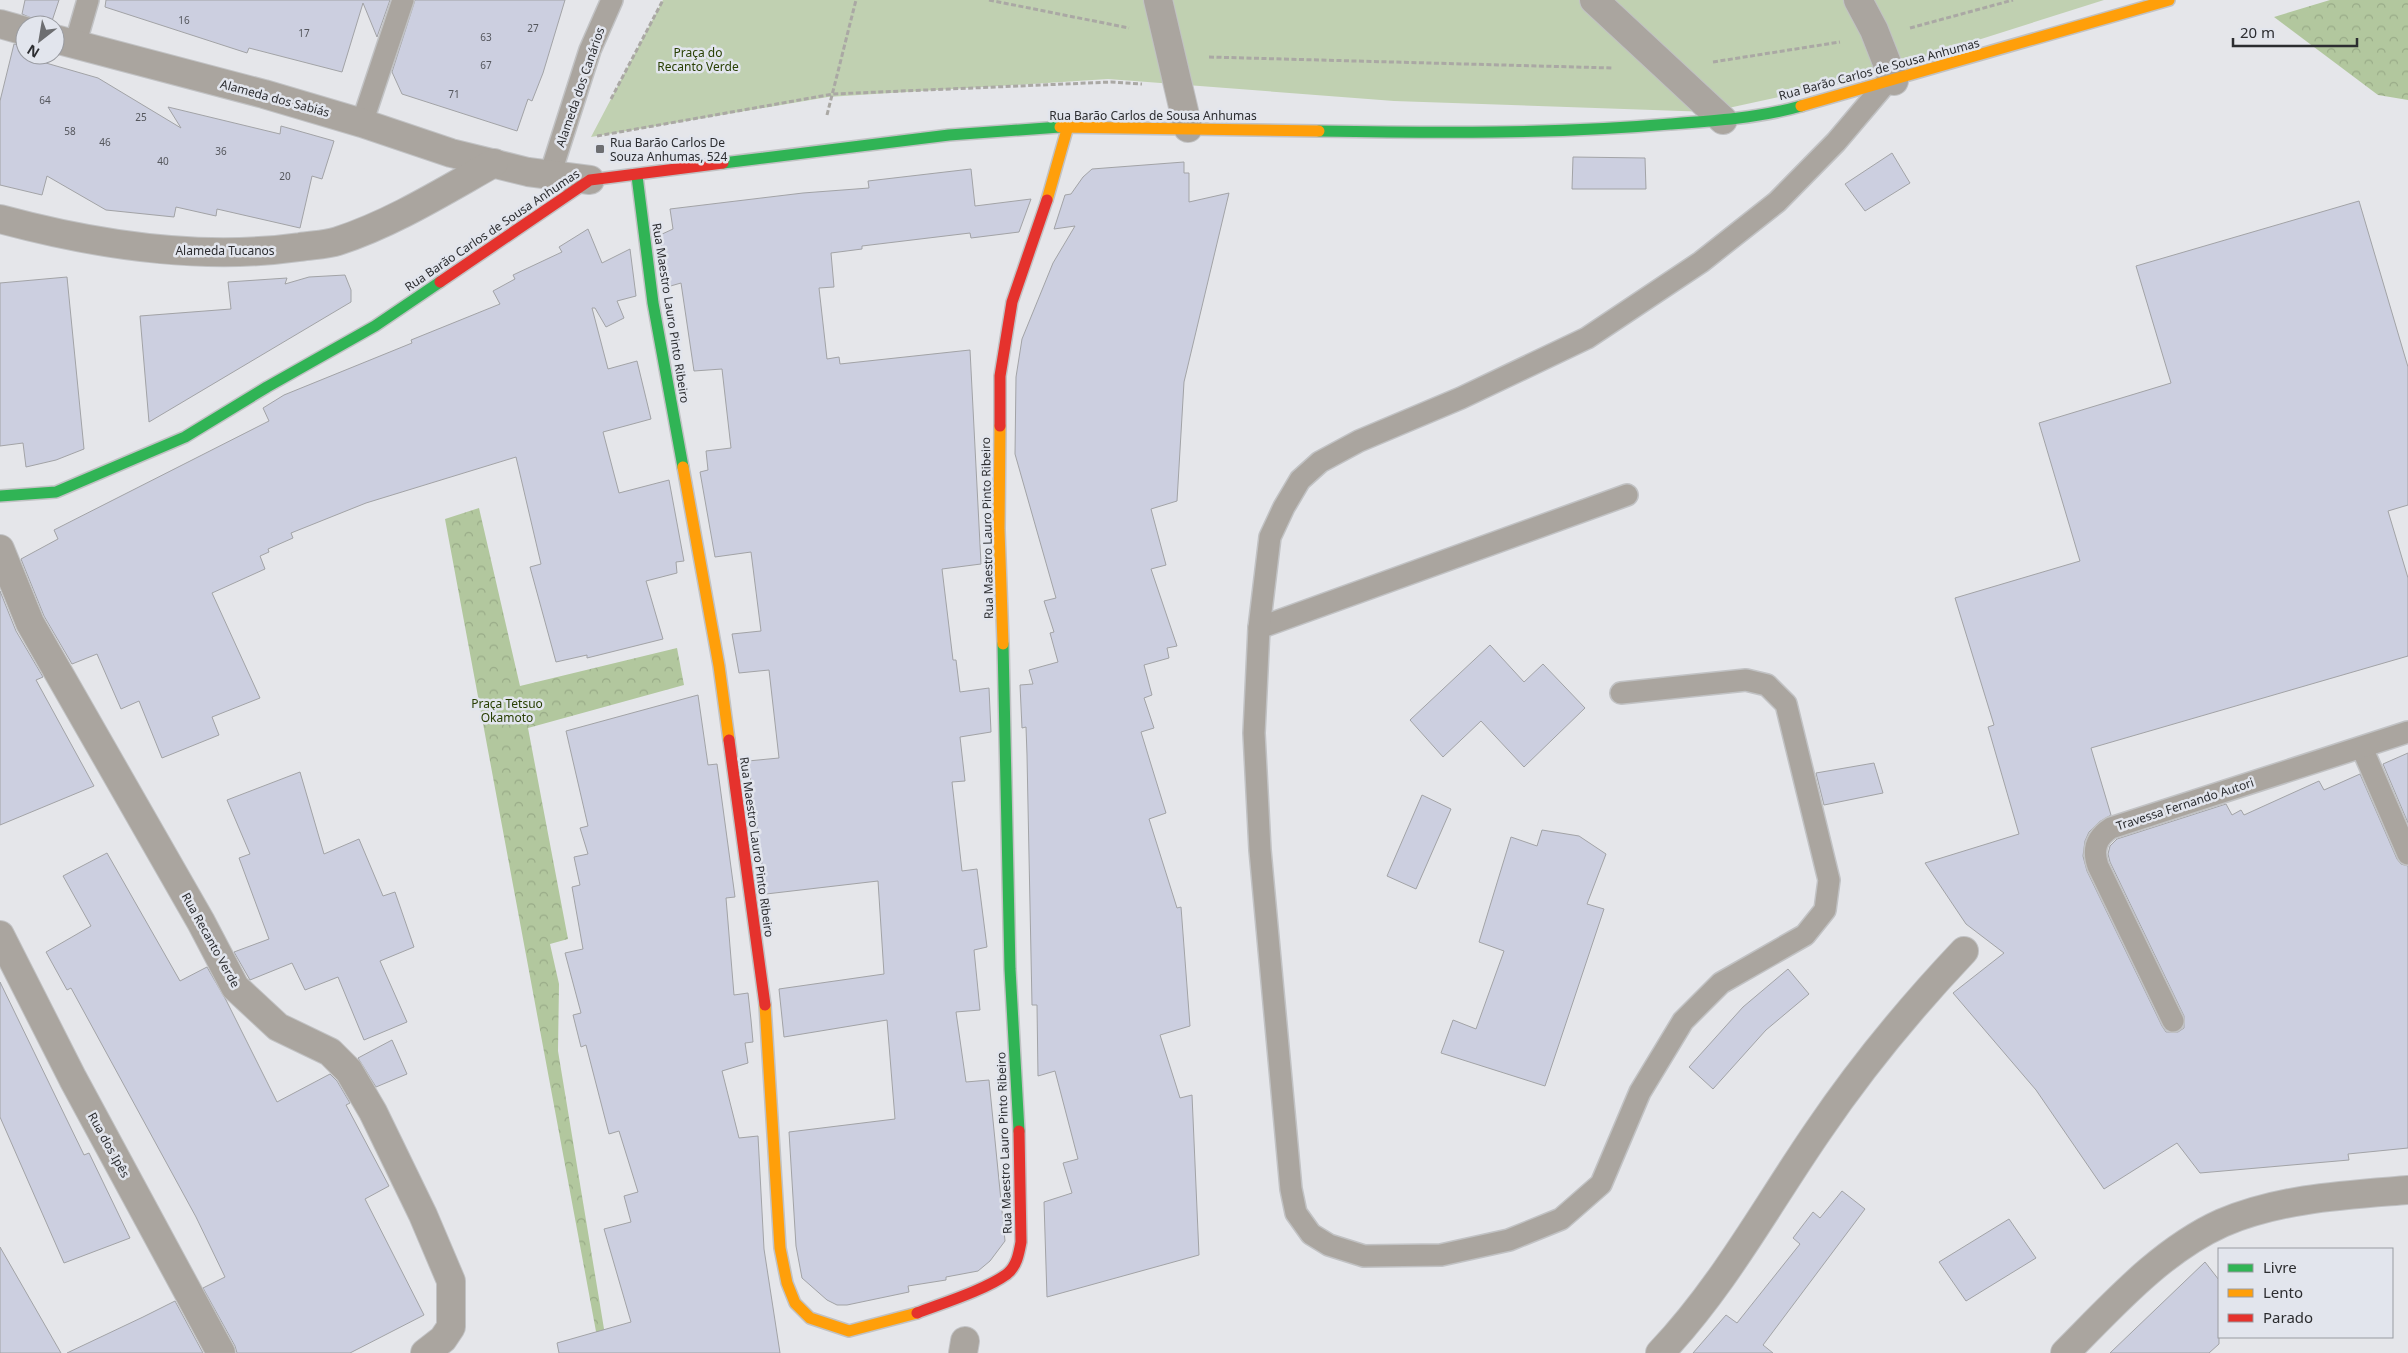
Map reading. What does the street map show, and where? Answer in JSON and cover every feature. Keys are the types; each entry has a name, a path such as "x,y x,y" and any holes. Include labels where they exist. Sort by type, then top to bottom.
{"street":[{"path":"1158,0 1188,128"},
{"path":"1594,0 1723,120"},
{"path":"1858,0 1874,30 1890,82"},
{"name":"Rua Barão Carlos de Sousa Anhumas","path":"0,496 56,492 185,437 267,387 375,326 590,180 815,154 949,135 1068,126 1399,132 1618,129 1723,120 1795,108 2164,1"},
{"path":"0,24 15,28"},
{"name":"Alameda dos Sabiás","path":"65,42 264,94 362,123 451,153 550,175 590,180"},
{"name":"Rua Maestro Lauro Pinto Ribeiro","path":"637,176 653,304 718,666 766,1018 780,1248 787,1283 795,1304 810,1318 850,1331 908,1316 964,1296 1008,1273 1018,1258 1021,1242 1019,1133 1010,969 1006,740 999,530 1000,376 1012,302 1047,200 1068,126"},
{"name":"Alameda Tucanos","path":"0,219 44,231 168,250 268,252 337,242 410,210 494,164"},
{"name":"Rua Recanto Verde","path":"0,549 30,623 201,922 235,987 278,1027 330,1052 349,1071 372,1112 423,1215 451,1281 451,1327 443,1339 426,1353"},
{"name":"Rua dos Ipês","path":"0,935 73,1079 221,1353"},
{"path":"1660,1353 1682,1330 1715,1287 1807,1146 1868,1060 1916,1002 1964,951"},
{"path":"2065,1353 2124,1294 2172,1253 2221,1224 2264,1208 2342,1195 2408,1190"}],"lane":[{"path":"65,42 88,0"},
{"path":"362,123 403,0"},
{"name":"Alameda dos Canários","path":"550,175 590,50 612,0"},
{"path":"1621,693 1746,680 1767,685 1786,704 1829,880 1825,910 1806,936 1721,983 1683,1021 1640,1092 1600,1184 1561,1219 1509,1240 1441,1255 1364,1256 1329,1246 1311,1234 1296,1213 1291,1189 1260,850 1254,733 1258,628 1270,537 1284,506 1300,480 1320,462 1359,441 1461,398 1587,338 1693,267 1777,202 1836,142 1890,82"},
{"path":"1258,628 1626,495"},
{"name":"Travessa Fernando Autori","path":"2173,1021 2098,866 2095,857 2098,839 2111,828 2408,732"},
{"path":"2362,748 2408,854"}],"path":[{"path":"609,103 663,0"},
{"path":"815,154 834,94 856,0"},
{"path":"989,0 1166,35"},
{"path":"596,128 591,137 834,94 1111,82 1178,86"}],"green space":[{"name":"Praça do Recanto Verde","path":"663,0 2104,0 1839,84 1710,112 1394,101 1108,79 828,97 591,137"},
{"path":"2330,0 2408,0 2408,100 2378,95 2274,17"},
{"name":"Praça Tetsuo Okamoto","path":"479,508 520,686 677,648 684,685 528,728 568,939 550,944 559,984 558,1051 608,1353 600,1353 445,519"}],"building":[{"path":"25,0 59,0 54,15 22,14"},
{"path":"106,0 390,0 377,37 363,3 342,72 249,48 247,53 105,7"},
{"path":"415,0 565,0 543,73 532,101 528,99 517,131 402,94 392,72"},
{"path":"14,44 15,65 53,65 98,78 181,128 168,107 280,134 281,126 334,141 322,179 312,176 300,228 217,209 216,216 176,207 174,217 106,210 47,176 42,195 0,185 0,101"},
{"path":"1892,153 1910,183 1865,211 1845,184"},
{"path":"1573,157 1645,158 1646,189 1572,189"},
{"path":"1184,162 1184,173 1189,173 1189,202 1229,193 1184,382 1177,501 1151,509 1166,565 1151,569 1177,646 1167,648 1169,658 1144,665 1152,695 1144,698 1154,728 1141,732 1166,813 1149,819 1177,908 1181,907 1190,1026 1160,1035 1180,1098 1192,1095 1199,1255 1047,1297 1044,1202 1072,1193 1063,1163 1078,1159 1055,1071 1038,1076 1037,1005 1032,1005 1026,727 1022,728 1020,685 1033,684 1029,670 1058,662 1050,633 1054,632 1044,601 1056,598 1015,454 1016,377 1022,339 1053,263 1075,226 1054,229 1065,195 1071,194 1083,177 1092,169"},
{"path":"971,169 975,206 1031,199 1019,232 971,238 970,233 862,246 862,249 831,253 834,287 819,288 827,359 839,357 840,364 970,350 981,564 942,569 953,660 956,660 960,692 989,688 991,732 960,737 965,781 952,782 962,871 977,869 987,947 974,950 980,1010 956,1012 966,1082 989,1080 1005,1241 990,1261 978,1271 946,1277 946,1280 908,1286 909,1292 847,1305 837,1305 827,1300 802,1278 796,1246 789,1132 895,1119 887,1020 784,1037 779,989 884,974 878,881 766,894 748,761 779,758 769,670 739,673 732,634 761,631 751,552 715,557 700,472 708,470 706,451 731,448 722,369 694,371 681,283 667,287 660,235 673,229 670,209 803,193 869,188 868,181"},
{"path":"2359,201 2408,367 2408,505 2388,511 2408,578 2408,656 2091,748 2111,815 2099,822 2089,832 2085,841 2083,856 2087,871 2162,1026 2166,1032 2178,1032 2184,1028 2184,1016 2110,862 2108,854 2110,846 2117,839 2226,804 2232,815 2241,810 2244,815 2319,781 2324,790 2360,774 2397,859 2401,864 2408,866 2408,1148 2348,1154 2349,1160 2200,1173 2177,1143 2104,1189 2036,1090 1953,993 2004,953 1966,924 1925,863 2019,834 1988,727 1994,725 1955,598 2080,561 2039,423 2171,383 2136,266"},
{"path":"588,229 602,263 630,249 636,296 617,301 624,318 606,327 595,308 592,308 608,369 637,361 651,419 603,432 619,493 669,480 684,561 676,562 677,573 646,581 663,639 587,658 587,655 556,662 530,567 541,564 516,457 366,503 291,533 293,538 268,549 269,552 260,556 265,569 212,593 260,698 212,717 219,735 162,758 139,701 121,709 97,654 72,664 44,616 21,559 58,539 54,530 269,421 263,408 284,395 412,343 411,340 500,304 493,291 515,279 513,275 562,252 559,247"},
{"path":"345,275 351,290 351,302 149,422 140,316 231,309 228,282 287,278 285,284 309,277"},
{"path":"67,277 84,449 56,460 26,467 23,443 0,446 0,283"},
{"path":"0,591 16,631 43,677 36,680 94,786 0,825"},
{"path":"1490,645 1524,682 1543,664 1585,708 1524,767 1481,721 1443,757 1410,720"},
{"path":"698,695 708,765 717,764 735,897 726,898 734,995 748,993 753,1042 745,1043 748,1063 722,1071 739,1138 758,1136 764,1249 780,1353 559,1353 557,1343 631,1322 604,1229 631,1222 624,1196 638,1192 619,1131 609,1134 586,1045 581,1047 573,1015 581,1013 565,953 583,949 572,887 580,885 574,857 588,854 580,828 588,826 566,731"},
{"path":"2408,753 2408,823 2383,764"},
{"path":"1874,763 1883,793 1824,805 1816,773"},
{"path":"300,772 324,854 359,839 383,896 395,892 414,947 380,961 407,1022 364,1040 338,977 305,990 292,963 250,980 234,952 269,939 239,858 250,854 227,800"},
{"path":"1422,795 1451,809 1416,889 1387,876"},
{"path":"1542,830 1579,836 1606,854 1587,904 1604,909 1545,1086 1441,1053 1453,1020 1476,1029 1504,951 1479,942 1511,837 1537,846"},
{"path":"107,853 180,981 207,967 226,1000 277,1102 330,1074 337,1081 350,1103 346,1105 389,1186 365,1199 424,1315 350,1353 237,1353 203,1288 225,1277 196,1217 71,988 67,990 46,952 91,926 63,876"},
{"path":"1788,969 1809,994 1766,1030 1713,1089 1689,1067 1743,1007"},
{"path":"0,982 84,1155 89,1153 130,1238 64,1263 0,1117"},
{"path":"392,1040 407,1074 376,1087 358,1058"},
{"path":"1842,1191 1865,1209 1763,1345 1773,1353 1693,1353 1726,1315 1737,1323 1800,1244 1793,1238 1813,1212 1820,1218"},
{"path":"2009,1219 2036,1258 1966,1301 1939,1262"},
{"path":"0,1247 61,1353 0,1353"},
{"path":"2205,1262 2218,1279 2219,1344 2209,1353 2110,1353"},
{"path":"175,1301 203,1353 67,1353 143,1317"}],"traffic: fast":[{"path":"1319,131 1583,130 1703,122 1769,113 1801,106"},
{"path":"723,163 949,135 1060,127"},
{"path":"637,176 653,303 683,467"},
{"path":"0,496 56,492 185,437 267,387 375,326 440,282"},
{"path":"1003,644 1010,969 1019,1131"}],"traffic: slow":[{"path":"1801,106 2169,0"},
{"path":"1047,200 1068,126"},
{"path":"1060,127 1319,131"},
{"path":"1000,426 999,530 1003,644"},
{"path":"683,467 719,666 729,740"},
{"path":"765,1005 780,1248 787,1283 795,1303 810,1318 849,1331 917,1313"}],"traffic: jam":[{"path":"440,282 590,180 723,163"},
{"path":"1000,426 1000,376 1012,302 1047,200"},
{"path":"729,740 765,1005"},
{"path":"917,1313 964,1296 998,1280 1013,1267 1021,1242 1019,1131"}],"place":[{"name":"Rua Barão Carlos De Souza Anhumas, 524","path":"600,149"}]}
